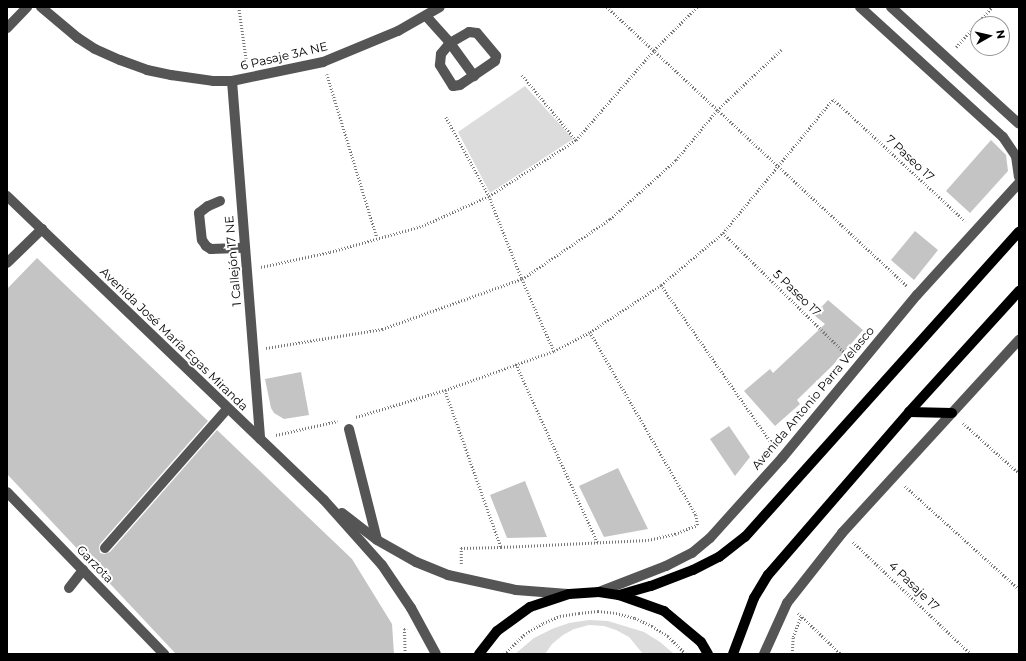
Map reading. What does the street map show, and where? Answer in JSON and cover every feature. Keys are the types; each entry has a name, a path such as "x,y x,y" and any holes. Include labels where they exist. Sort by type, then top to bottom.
{"main road":[{"path":"619,595 652,586 693,570 719,557 745,536 1019,232"},
{"path":"733,654 754,598 768,575 909,412 1019,291"},
{"path":"909,412 952,413"},
{"path":"479,654 497,631 530,607 568,594 599,592 619,595 664,611 701,642 708,654"}],"street":[{"path":"7,28 27,7"},
{"name":"6 Pasaje 3A NE","path":"41,7 78,38 95,49 147,70 198,79 232,81 323,62 377,41 426,16 440,7"},
{"path":"891,7 1019,124"},
{"path":"859,10 1003,137 1016,156 1019,177"},
{"path":"426,16 450,43 474,76"},
{"path":"469,32 474,32 496,56 496,61 460,85 456,87 450,85 440,65 441,54 450,43 469,32"},
{"name":"1 Callejón 17 NE","path":"232,81 244,248 248,270 260,439"},
{"name":"Avenida Antonio Parra Velasco","path":"599,592 666,566 692,553 710,538 782,458 917,294 1019,183"},
{"name":"Avenida José María Egas Miranda","path":"7,196 227,409 324,500 382,566 411,608 436,654"},
{"path":"220,201 208,206 199,213 202,240 206,246 211,248 244,248"},
{"path":"7,263 42,229"},
{"path":"764,654 787,603 842,533 1019,340"},
{"path":"105,548 227,409"},
{"path":"349,429 377,540"},
{"name":"Garzota","path":"7,492 164,654"},
{"name":"Avenida José María Egas Miranda","path":"324,500 377,540 416,562 460,578 516,590 568,594"},
{"path":"69,588 83,570"}],"path":[{"path":"239,7 249,78"},
{"path":"607,7 778,167 917,294"},
{"path":"248,270 330,252 422,226 489,196 576,140 654,50 697,7"},
{"path":"946,57 992,7"},
{"path":"253,350 382,329 522,279 610,219 676,160 717,110 781,50"},
{"path":"323,62 377,238"},
{"path":"522,75 576,140"},
{"name":"7 Paseo 17","path":"778,167 833,99 975,231"},
{"path":"446,117 489,196 522,279 554,351"},
{"path":"349,418 445,390 554,351 590,332 661,285 723,233 778,167"},
{"name":"5 Paseo 17","path":"723,233 858,366"},
{"path":"661,285 782,458"},
{"path":"590,332 696,515 698,525 710,538"},
{"path":"516,364 598,543"},
{"path":"445,390 501,548"},
{"path":"952,413 1019,473"},
{"path":"260,439 342,420"},
{"path":"895,475 1019,589"},
{"path":"460,578 461,548 501,548 648,540 675,534 698,525"},
{"name":"4 Pasaje 17","path":"842,533 858,545 971,654"},
{"path":"787,603 841,654"},
{"path":"504,654 526,633 543,623 560,616 579,612 598,611 616,613 635,618 652,626 668,636 686,654"},
{"path":"792,654 793,637 800,616"}],"shaded area":[{"path":"525,86 573,139 490,193 458,132"},
{"path":"589,620 608,621 644,632 660,642 674,654 643,654 629,637 616,630 604,626 589,625 574,629 563,635 552,644 545,654 515,654 534,638 552,629 569,623"}],"building":[{"path":"991,140 1006,155 1008,171 970,213 946,191"},
{"path":"915,231 938,250 914,280 891,260"},
{"path":"37,258 208,421 100,544 100,553 104,554 110,552 217,430 352,559 392,624 394,654 176,654 7,474 7,289"},
{"path":"828,300 863,330 833,365 797,400 800,404 775,426 744,391 770,369 773,373 825,324 814,315"},
{"path":"301,372 309,415 284,419 274,413 271,408 265,379"},
{"path":"729,426 750,457 735,476 710,439"},
{"path":"618,468 648,529 604,537 579,486"},
{"path":"525,481 547,537 507,538 490,495"}]}
